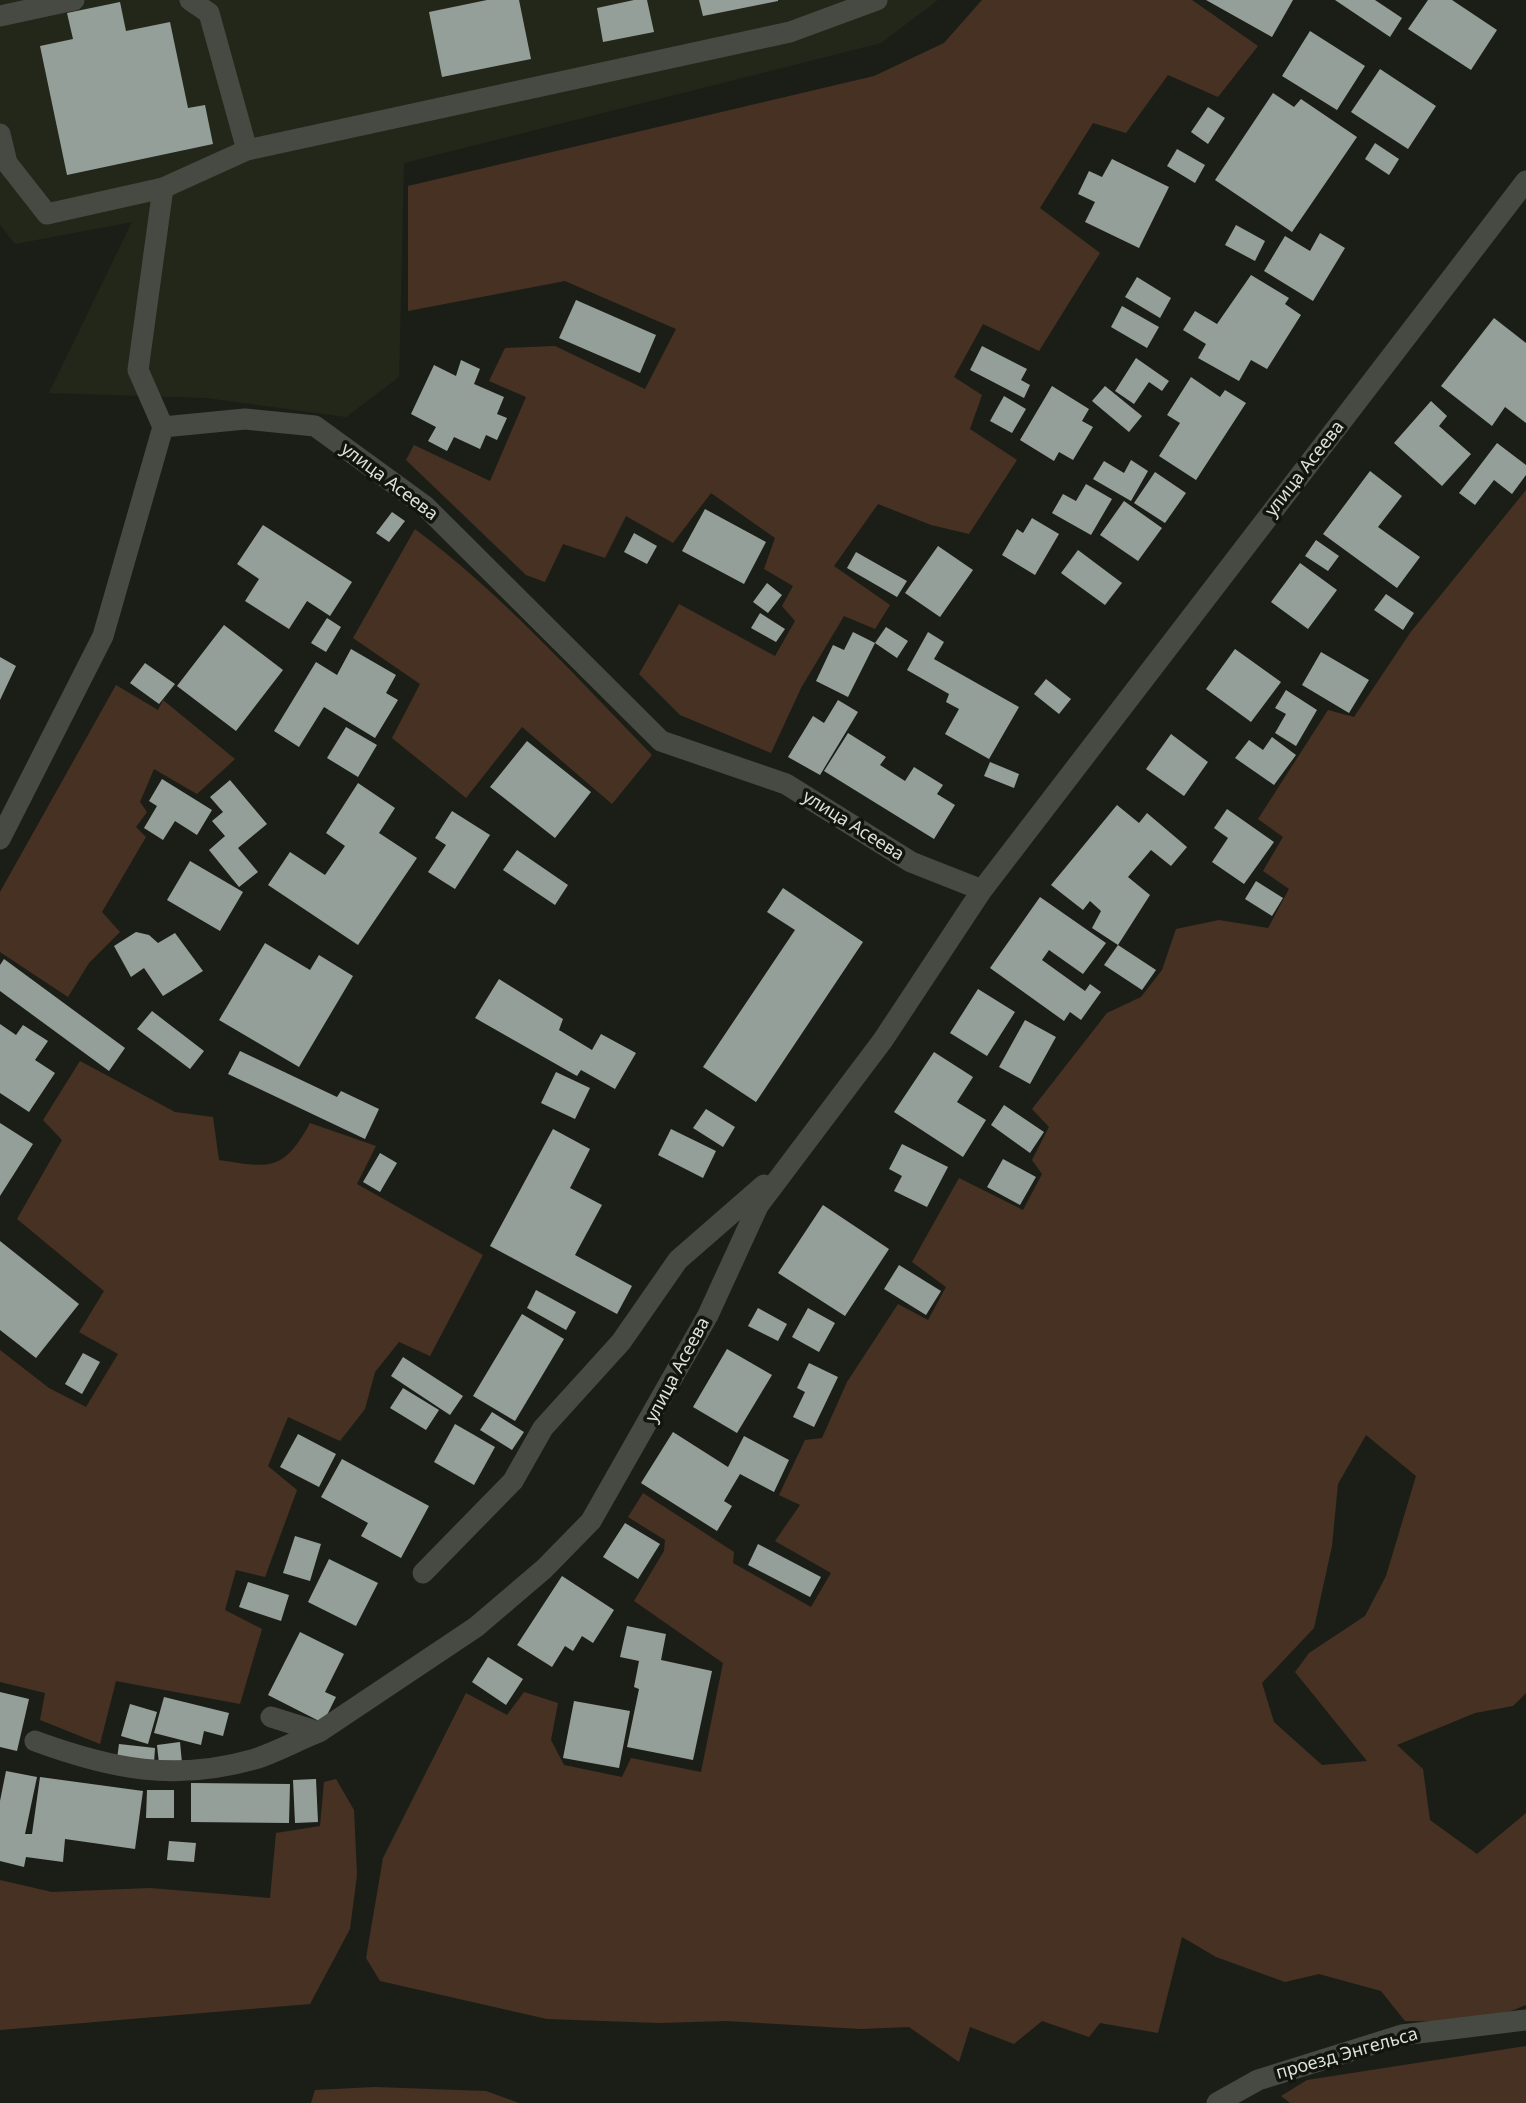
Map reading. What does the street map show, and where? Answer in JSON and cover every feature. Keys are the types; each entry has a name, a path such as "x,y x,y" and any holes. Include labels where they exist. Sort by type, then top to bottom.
{"street":[{"path":"0,16 74,0"},
{"path":"190,0 213,6 247,150"},
{"path":"0,134 6,163 47,214 163,188 247,150 790,32 877,0"},
{"name":"улица Асеева","path":"34,1741 89,1761 138,1770 198,1772 256,1758 319,1731 476,1627 544,1569 591,1521 708,1315 758,1206 883,1040 982,890 1526,181"},
{"path":"0,839 103,636 163,427 138,370 163,188"},
{"name":"улица Асеева","path":"163,427 245,419 316,426 425,506 661,741 786,784 911,862 982,890"},
{"path":"423,1573 513,1481 543,1427 621,1342 678,1260 790,1163"},
{"path":"271,1717 319,1731"},
{"name":"проезд Энгельса","path":"1221,2101 1258,2080 1402,2035 1526,2020"}],"shaded area":[{"path":"0,0 938,0 881,43 404,163 399,377 346,417 207,398 49,393 132,222 15,244 0,225"},
{"path":"982,0 1192,0 1258,46 1218,97 1168,75 1126,133 1093,123 1040,208 1100,253 1039,351 983,324 954,377 982,395 970,429 1017,460 969,534 931,525 878,504 834,566 890,605 875,629 844,616 801,688 771,753 680,715 639,674 679,604 775,656 795,621 782,606 793,586 764,569 775,538 711,493 673,543 626,516 605,558 563,544 545,582 526,575 406,460 414,445 490,481 526,397 489,381 505,348 555,346 645,389 676,329 565,281 408,311 408,186 874,76 944,43"},
{"path":"1526,490 1526,1693 1513,1706 1475,1713 1397,1745 1423,1769 1430,1820 1477,1854 1526,1813 1526,2005 1483,2022 1405,2021 1381,1991 1319,1974 1285,1982 1216,1957 1182,1937 1158,2033 1100,2023 1089,2037 1042,2021 1014,2044 970,2027 959,2062 909,2027 860,2029 727,2021 659,2023 547,2019 380,1981 366,1958 383,1858 466,1693 507,1715 524,1692 558,1703 551,1740 564,1765 622,1777 631,1758 701,1772 723,1663 634,1601 664,1551 665,1540 628,1517 643,1493 734,1552 733,1563 811,1607 831,1573 775,1541 800,1505 779,1495 805,1440 822,1438 847,1382 898,1304 928,1320 946,1287 912,1262 959,1178 1023,1210 1042,1174 1032,1160 1049,1127 1032,1109 1107,1013 1141,997 1162,970 1176,929 1219,920 1268,928 1289,889 1263,871 1283,837 1258,819 1328,710 1354,717 1410,633","holes":["1366,1435 1416,1476 1386,1576 1365,1616 1309,1653 1295,1672 1367,1761 1322,1765 1274,1722 1262,1683 1314,1628 1332,1546 1338,1484"]},
{"path":"415,529 508,609 652,755 612,804 522,727 466,798 392,738 420,684 353,638"},
{"path":"116,685 158,710 163,700 235,759 197,794 154,769 140,802 147,812 136,827 146,837 102,912 120,932 89,963 68,997 0,952 0,892"},
{"path":"80,1061 175,1112 213,1117 219,1160 263,1165 274,1163 292,1151 310,1123 376,1146 357,1184 483,1255 430,1356 399,1342 375,1372 365,1409 340,1441 288,1417 268,1466 297,1490 265,1577 236,1570 225,1610 262,1629 240,1704 116,1681 100,1744 40,1720 45,1693 0,1682 0,1350 49,1388 86,1407 118,1354 79,1332 104,1291 17,1219 62,1140 43,1120"},
{"path":"336,1779 354,1810 357,1875 350,1929 310,2004 0,2030 0,1880 52,1892 150,1888 270,1898 276,1833 320,1826 324,1782"},
{"path":"1526,2046 1526,2103 1290,2103 1281,2096 1307,2080"},
{"path":"375,2087 486,2091 519,2103 311,2103 315,2090"}],"building":[{"path":"487,0 519,0 531,59 442,77 429,12"},
{"path":"647,0 654,32 603,42 597,8"},
{"path":"699,0 778,0 778,1 703,16"},
{"path":"1206,0 1293,0 1272,37"},
{"path":"1335,0 1375,0 1402,18 1390,37"},
{"path":"1428,0 1452,0 1497,30 1471,70 1408,29"},
{"path":"120,2 126,31 170,22 188,108 205,105 213,144 67,175 40,46 73,39 67,13"},
{"path":"1310,31 1365,66 1337,110 1282,76"},
{"path":"1380,69 1436,106 1408,149 1351,112"},
{"path":"1273,93 1294,107 1301,99 1357,137 1292,232 1215,180"},
{"path":"1208,107 1225,118 1208,144 1191,132"},
{"path":"1375,143 1399,159 1389,175 1365,159"},
{"path":"1177,149 1205,165 1195,183 1167,166"},
{"path":"1112,159 1169,187 1139,248 1085,222 1095,202 1078,194 1089,171 1102,177"},
{"path":"1236,225 1265,241 1255,261 1225,245"},
{"path":"1320,233 1345,248 1313,301 1264,271 1285,236 1310,251"},
{"path":"1251,275 1289,298 1285,304 1301,315 1267,369 1251,360 1239,381 1198,358 1206,344 1183,330 1195,311 1217,324"},
{"path":"1137,277 1171,298 1160,318 1125,297"},
{"path":"576,300 656,335 640,373 559,338"},
{"path":"1122,306 1159,327 1147,348 1111,327"},
{"path":"1494,318 1526,343 1526,423 1505,407 1492,426 1441,386"},
{"path":"982,346 1027,369 1021,380 1030,385 1024,398 970,370"},
{"path":"1136,358 1169,381 1162,391 1149,382 1134,404 1115,391"},
{"path":"461,360 480,369 474,384 504,397 497,414 507,418 497,440 486,435 480,449 454,437 447,451 428,441 436,427 411,414 434,365 456,376"},
{"path":"1191,377 1220,397 1225,390 1246,403 1196,480 1159,456 1180,423 1167,415"},
{"path":"1052,386 1089,409 1082,421 1093,427 1073,460 1059,452 1054,461 1020,440"},
{"path":"1105,386 1142,416 1129,432 1092,401"},
{"path":"1004,396 1026,409 1012,433 990,421"},
{"path":"1431,401 1447,416 1439,426 1471,454 1442,486 1394,443"},
{"path":"1497,443 1526,465 1526,475 1512,494 1494,480 1475,505 1459,493"},
{"path":"1131,460 1148,471 1131,501 1093,479 1104,461 1124,473"},
{"path":"1370,471 1402,496 1378,527 1420,557 1397,588 1323,534"},
{"path":"1155,472 1186,493 1165,523 1134,503"},
{"path":"1086,484 1112,499 1091,535 1052,513 1063,494 1076,501"},
{"path":"1124,501 1162,528 1138,561 1100,535"},
{"path":"705,509 766,542 744,584 682,551"},
{"path":"392,512 405,521 389,542 376,533"},
{"path":"1032,518 1059,534 1035,575 1002,555 1017,529 1023,533"},
{"path":"263,525 352,582 330,616 307,601 289,629 245,601 259,579 237,564"},
{"path":"634,533 657,546 647,564 624,552"},
{"path":"1316,540 1339,556 1328,571 1305,556"},
{"path":"938,546 973,570 940,617 905,593"},
{"path":"1078,550 1122,583 1105,605 1061,573"},
{"path":"856,552 907,581 897,597 847,568"},
{"path":"1300,563 1337,590 1308,629 1271,602"},
{"path":"767,583 782,595 768,613 753,602"},
{"path":"1386,594 1414,613 1403,630 1374,610"},
{"path":"760,613 785,629 776,642 751,628"},
{"path":"327,618 341,627 326,652 311,643"},
{"path":"224,625 283,670 236,731 177,686"},
{"path":"886,627 908,641 897,658 875,643"},
{"path":"853,632 875,643 848,697 816,681 833,645 844,650"},
{"path":"928,632 944,642 934,659 1019,707 989,759 945,734 959,709 946,702 949,694 907,670"},
{"path":"351,649 396,675 386,693 398,700 375,738 324,707 299,747 274,731 316,662 337,675"},
{"path":"1235,649 1281,682 1251,722 1206,689"},
{"path":"1321,652 1369,680 1349,713 1302,685"},
{"path":"0,657 16,666 0,700"},
{"path":"145,663 175,684 159,704 130,683"},
{"path":"1046,679 1071,699 1059,714 1034,694"},
{"path":"1286,690 1317,710 1296,746 1275,733 1286,714 1275,708"},
{"path":"838,700 858,712 820,775 788,757 813,716 824,723"},
{"path":"346,727 377,745 358,777 327,758"},
{"path":"848,733 886,757 880,765 905,781 914,767 943,785 937,794 955,805 934,839 824,771"},
{"path":"1171,734 1208,762 1184,796 1146,769"},
{"path":"1272,737 1296,755 1274,785 1235,758 1249,740 1263,750"},
{"path":"527,741 591,792 555,838 490,787"},
{"path":"990,762 1019,774 1014,788 984,776"},
{"path":"162,779 212,810 197,835 175,821 163,840 144,828 157,806 149,801"},
{"path":"230,780 267,824 238,848 258,872 239,887 209,850 225,836 212,821 223,812 210,797"},
{"path":"358,783 395,808 379,833 417,858 358,945 268,885 290,852 325,875 345,846 326,833"},
{"path":"1117,805 1139,823 1147,813 1187,847 1171,866 1151,850 1128,877 1150,895 1118,945 1092,928 1101,911 1090,901 1083,910 1051,885"},
{"path":"1227,809 1274,842 1244,884 1212,862 1228,838 1214,828"},
{"path":"452,811 490,835 455,889 428,872 446,845 435,838"},
{"path":"517,850 568,885 555,905 503,870"},
{"path":"190,861 243,892 220,931 167,900"},
{"path":"1256,881 1283,898 1272,916 1245,899"},
{"path":"783,888 863,942 756,1102 703,1067 795,930 767,912"},
{"path":"1040,897 1106,943 1083,974 1049,950 1042,960 1085,991 1090,984 1101,992 1081,1020 1070,1012 1064,1021 990,968"},
{"path":"136,932 149,935 158,943 175,933 203,971 163,996 144,968 131,977 114,946"},
{"path":"265,943 310,970 319,955 353,976 299,1067 219,1020"},
{"path":"1118,945 1156,970 1142,990 1104,965"},
{"path":"4,959 125,1048 109,1071 0,991 0,965"},
{"path":"499,979 563,1019 559,1030 592,1050 601,1034 636,1053 615,1089 581,1070 577,1076 475,1018"},
{"path":"978,989 1015,1012 987,1056 950,1033"},
{"path":"152,1011 204,1051 190,1069 137,1029"},
{"path":"1025,1020 1056,1037 1030,1084 999,1067"},
{"path":"0,1024 16,1035 23,1025 48,1041 35,1060 55,1073 29,1112 0,1093"},
{"path":"240,1051 337,1097 341,1091 379,1109 365,1139 228,1074"},
{"path":"934,1052 973,1077 957,1102 986,1120 963,1157 894,1112"},
{"path":"556,1072 590,1088 575,1119 541,1103"},
{"path":"1004,1105 1044,1132 1030,1153 991,1125"},
{"path":"706,1109 735,1127 723,1147 693,1128"},
{"path":"0,1123 33,1144 0,1196"},
{"path":"553,1129 590,1149 570,1188 602,1205 575,1255 632,1286 617,1314 490,1246"},
{"path":"671,1129 716,1151 703,1178 658,1155"},
{"path":"902,1144 948,1167 927,1207 894,1191 902,1176 889,1169"},
{"path":"380,1153 397,1163 380,1192 363,1182"},
{"path":"1003,1159 1036,1177 1020,1205 987,1187"},
{"path":"823,1205 889,1249 845,1316 778,1273"},
{"path":"0,1241 79,1304 36,1358 0,1330"},
{"path":"899,1265 941,1291 926,1315 884,1289"},
{"path":"536,1290 576,1312 566,1330 527,1308"},
{"path":"758,1308 787,1324 778,1341 748,1326"},
{"path":"808,1308 835,1323 819,1352 792,1337"},
{"path":"522,1314 564,1339 515,1421 473,1396"},
{"path":"727,1349 772,1375 737,1433 693,1407"},
{"path":"83,1353 100,1362 82,1394 65,1384"},
{"path":"403,1357 463,1396 450,1415 391,1376"},
{"path":"809,1363 838,1377 814,1427 793,1417 805,1392 797,1388"},
{"path":"403,1388 439,1410 426,1430 390,1408"},
{"path":"492,1412 524,1432 512,1450 480,1430"},
{"path":"455,1424 495,1447 474,1485 434,1462"},
{"path":"673,1432 728,1467 744,1436 789,1460 774,1492 740,1474 724,1501 732,1506 717,1531 641,1483"},
{"path":"298,1434 336,1454 319,1487 280,1467"},
{"path":"342,1459 429,1506 401,1558 361,1536 368,1523 321,1497"},
{"path":"625,1523 660,1544 638,1579 603,1557"},
{"path":"295,1536 321,1544 310,1581 283,1573"},
{"path":"758,1544 821,1577 810,1597 748,1565"},
{"path":"329,1559 378,1583 356,1626 308,1602"},
{"path":"562,1576 614,1610 593,1643 582,1636 573,1651 565,1646 552,1667 517,1645"},
{"path":"248,1582 289,1595 281,1621 239,1607"},
{"path":"627,1626 666,1634 661,1660 712,1671 693,1760 627,1747 639,1689 634,1687 639,1661 620,1657"},
{"path":"300,1632 344,1654 325,1692 336,1697 323,1723 268,1695"},
{"path":"488,1657 523,1679 506,1705 472,1682"},
{"path":"0,1692 29,1699 17,1751 0,1747"},
{"path":"164,1697 229,1713 223,1736 204,1731 201,1745 154,1733"},
{"path":"574,1701 630,1711 619,1768 563,1758"},
{"path":"130,1704 157,1712 148,1744 121,1736"},
{"path":"180,1742 182,1763 159,1764 157,1745"},
{"path":"119,1744 155,1748 154,1763 117,1759"},
{"path":"6,1771 37,1777 25,1834 32,1834 40,1777 143,1791 135,1849 65,1839 63,1862 26,1857 24,1867 0,1861 0,1801"},
{"path":"316,1779 318,1822 295,1823 293,1780"},
{"path":"191,1783 290,1784 289,1823 191,1822"},
{"path":"147,1790 174,1790 174,1818 146,1818"},
{"path":"169,1841 196,1843 194,1862 167,1860"}]}
